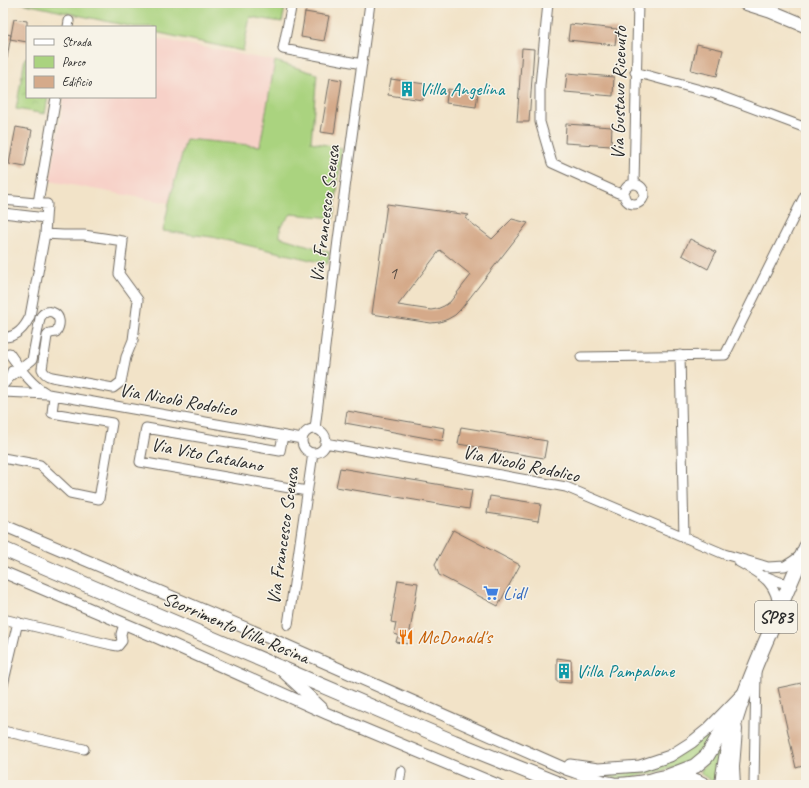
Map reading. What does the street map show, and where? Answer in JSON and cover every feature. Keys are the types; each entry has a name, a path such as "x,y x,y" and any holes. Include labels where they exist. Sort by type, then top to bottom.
{"highway":[{"path":"732,785 731,766 734,728"}],"main road":[{"path":"745,3 770,11 806,26"},
{"name":"Scorrimento Villa Rosina","path":"3,549 454,742 561,785"},
{"name":"SP83","path":"668,776 695,766 707,756 722,732 746,687 805,550"},
{"name":"SP83","path":"722,785 724,767 746,687"},
{"name":"Scorrimento Villa Rosina","path":"454,742 536,785"},
{"path":"640,785 654,779 668,776 686,778 704,785"}],"street":[{"path":"292,3 283,49 362,64"},
{"name":"Via Francesco Sceusa","path":"315,429 338,240 370,3"},
{"name":"Via Gustavo Ricevuto","path":"548,3 540,85 540,122 552,163 624,195"},
{"name":"Via Gustavo Ricevuto","path":"634,184 638,3"},
{"path":"636,72 715,94 806,128"},
{"path":"4,337 21,330 30,316 45,234 46,218 43,204 56,98"},
{"path":"631,184 637,184 642,189 644,196 637,203 633,204 627,201 624,195 626,188 631,184"},
{"path":"581,357 725,354 806,193"},
{"path":"3,200 43,204"},
{"path":"3,214 46,218"},
{"path":"31,382 30,375 32,360 40,318 42,314 51,312 56,314 60,320 60,326 56,332 50,333 47,336 42,369 43,372 52,377 113,388 117,386 122,382 126,357 133,340 138,300 119,274 123,241 84,235 45,234"},
{"path":"3,458 40,465 70,493 99,499 112,423 52,413 51,395 36,388 6,350"},
{"path":"6,350 13,365 10,377"},
{"path":"680,355 684,538"},
{"path":"3,385 10,377 32,360"},
{"name":"Via Nicolò Rodolico","path":"3,392 51,395 302,439"},
{"name":"Via Vito Catalano","path":"283,436 280,451 146,428 140,462 307,491"},
{"path":"311,429 315,429 322,432 325,443 320,451 309,452 303,447 302,439 305,433 311,429"},
{"name":"Via Nicolò Rodolico","path":"325,443 566,487 724,554 768,567 785,566 805,550"},
{"name":"Via Francesco Sceusa","path":"288,625 313,452"},
{"path":"3,526 274,640 566,769 614,783 654,779"},
{"name":"Via Nicolò Rodolico","path":"724,554 763,576 790,584"},
{"name":"Via Nicolò Rodolico","path":"768,567 790,584"},
{"path":"3,572 328,714 498,785"},
{"name":"Via Nicolò Rodolico","path":"763,576 771,584 776,595 778,602 778,613"},
{"path":"3,618 118,646 122,641 121,634 124,624"},
{"path":"3,685 18,622"},
{"path":"754,785 756,663"},
{"path":"279,667 328,714"},
{"path":"524,750 568,764 598,769 640,766 670,756 692,742 720,717 746,687"},
{"path":"3,731 84,749"},
{"path":"399,785 401,771"}],"shaded area":[{"path":"156,38 275,61 260,146 186,139 169,203 50,181 64,98 156,98"}],"green space":[{"path":"21,3 286,3 282,22 250,17 243,51 156,32 156,26 128,26"},
{"path":"25,58 26,98 48,98 45,114 16,109"},
{"path":"275,61 317,74 311,142 342,148 334,218 291,214 280,227 280,237 329,252 328,264 212,237 163,231 186,139 260,146"},
{"path":"720,726 707,746 690,763 658,772 620,779 605,776 636,771"},
{"path":"728,733 716,784 701,774 701,770"}],"building":[{"path":"305,12 329,16 324,41 301,37"},
{"path":"14,19 27,21 26,42 10,39 7,58 3,58 3,33 11,35"},
{"path":"570,24 617,29 615,45 568,40"},
{"path":"697,44 723,50 717,76 691,70"},
{"path":"522,48 534,49 529,122 517,122"},
{"path":"567,73 614,77 613,96 565,92"},
{"path":"330,78 342,80 334,134 321,132"},
{"name":"Villa Angelina","path":"391,79 425,84 423,100 388,95"},
{"path":"448,89 478,93 476,107 446,103"},
{"path":"566,124 612,127 611,146 565,143"},
{"path":"16,127 32,130 25,167 9,164"},
{"path":"387,204 469,215 465,218 492,239 512,219 528,223 455,315 440,322 431,323 372,314","holes":["440,250 471,275 450,302 437,309 431,310 398,305"]},
{"path":"690,239 716,252 708,269 682,255"},
{"path":"347,411 445,428 443,441 345,423"},
{"path":"461,427 547,441 544,458 458,444"},
{"path":"340,468 472,490 469,509 336,487"},
{"path":"490,496 541,504 538,521 487,513"},
{"path":"453,530 520,565 498,606 439,575 435,564"},
{"path":"398,580 418,583 410,631 412,632 409,644 396,642 398,635 394,634 396,623 391,622"},
{"name":"Villa Pampalone","path":"557,658 571,660 571,683 557,682"},
{"path":"806,682 806,765 796,768 778,688"}],"place":[{"name":"Villa Angelina","path":"407,89"},
{"name":"Lidl","path":"491,593"},
{"name":"McDonald's","path":"406,637"},
{"name":"Villa Pampalone","path":"564,671"}]}
